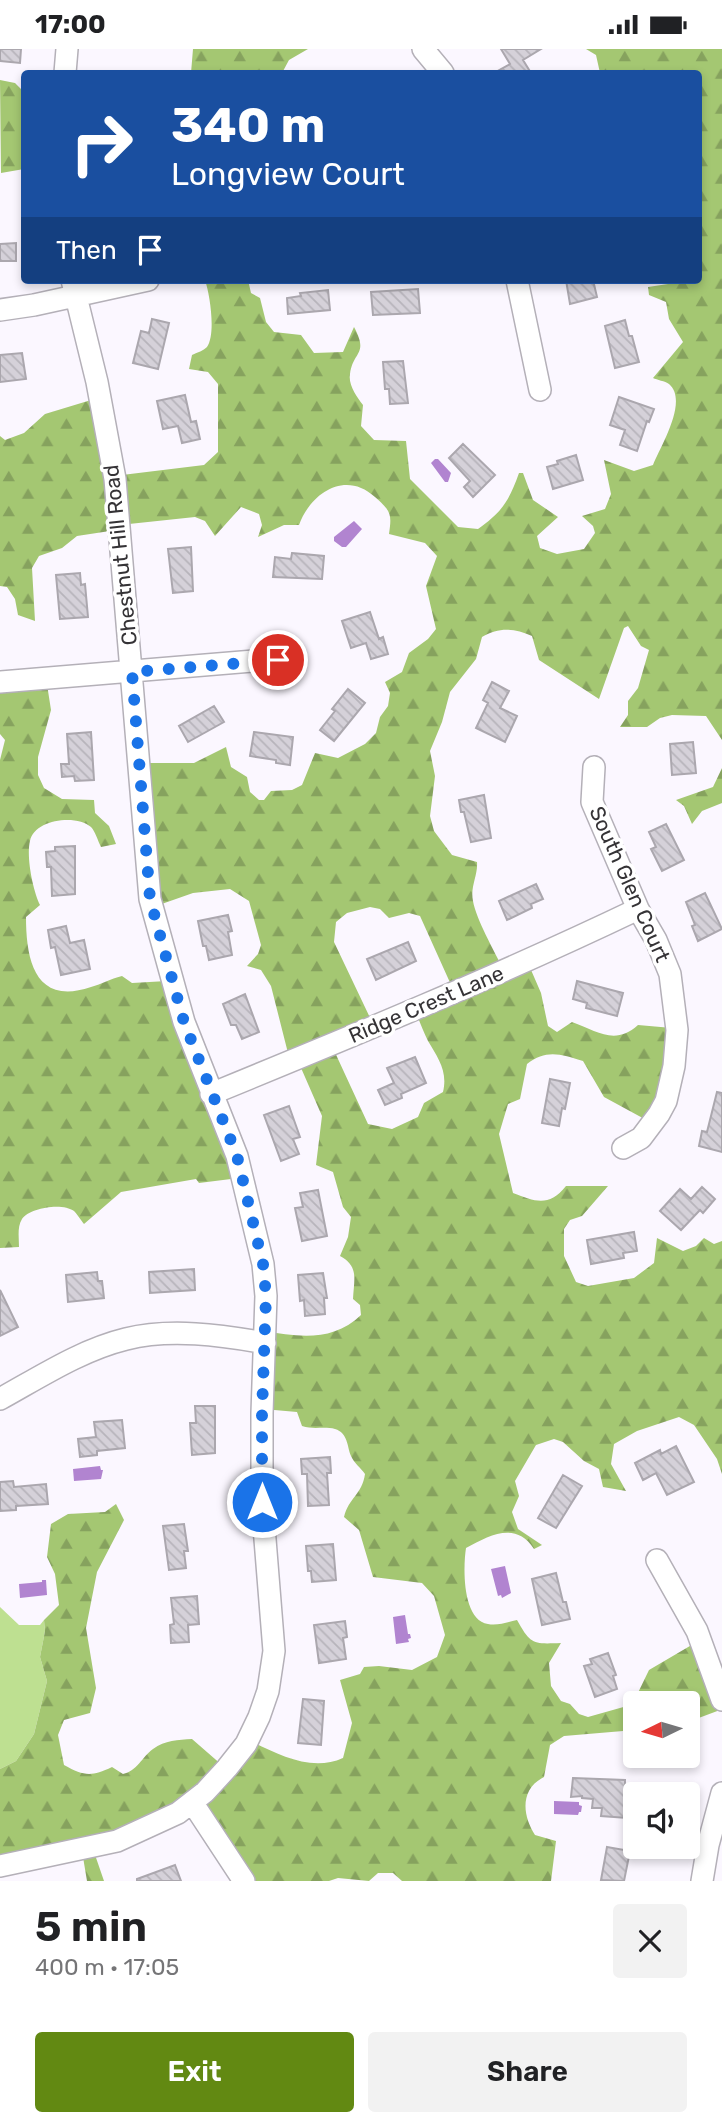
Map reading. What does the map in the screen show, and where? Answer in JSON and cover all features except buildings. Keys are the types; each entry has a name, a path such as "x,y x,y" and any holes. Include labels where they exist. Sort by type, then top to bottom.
{"street":[{"path":"65,70 67,49"},
{"path":"423,49 440,70"},
{"path":"0,310 34,305 73,288 110,284"},
{"path":"518,284 540,390"},
{"name":"Chestnut Hill Road","path":"0,1866 117,1841 177,1813 228,1769 246,1744 259,1717 273,1666 270,1582 262,1502 266,1296 260,1250 237,1156 184,1022 150,899 115,478 97,382 73,288"},
{"path":"0,683 278,660"},
{"name":"South Glen Court","path":"594,767 592,802 638,909 656,940 670,974 677,1030 671,1084 659,1114 641,1138 623,1148"},
{"name":"Ridge Crest Lane","path":"211,1094 555,949 638,909"},
{"path":"0,1399 78,1356 136,1337 179,1333 265,1343"},
{"path":"657,1560 697,1630 722,1700"},
{"path":"702,1881 708,1845 722,1793"},
{"path":"191,1802 244,1881"}],"green space":[{"path":"193,49 308,49 289,60 284,70 191,70"},
{"path":"586,49 722,49 722,740 706,716 672,715 660,718 647,727 620,727 628,715 628,701 638,688 649,650 641,646 628,626 624,628 599,699 539,660 532,636 519,631 501,630 482,637 476,659 450,692 430,751 435,776 430,816 434,831 452,855 477,862 472,896 481,925 503,969 528,963 541,993 548,1026 557,1032 572,1022 614,1036 622,1035 638,1025 672,1028 674,1037 650,1122 604,1097 583,1061 561,1055 547,1055 527,1064 520,1099 508,1104 499,1134 513,1193 542,1201 554,1197 566,1186 608,1186 582,1216 570,1220 564,1229 564,1256 576,1282 588,1286 634,1278 654,1263 657,1238 683,1251 696,1246 704,1238 714,1244 722,1241 722,1474 717,1459 694,1425 679,1417 637,1431 614,1444 611,1464 626,1491 603,1487 599,1469 584,1461 563,1442 554,1439 536,1445 515,1481 519,1496 512,1512 518,1529 542,1545 534,1549 519,1535 502,1533 466,1548 466,1592 473,1613 479,1620 495,1625 517,1620 530,1639 538,1643 561,1643 549,1663 551,1686 561,1701 588,1717 623,1707 623,1731 564,1736 550,1745 544,1777 536,1782 527,1795 526,1811 535,1835 556,1841 551,1881 402,1881 393,1873 378,1873 369,1881 338,1878 329,1881 241,1881 189,1805 93,1849 104,1881 87,1881 82,1851 0,1866 0,1769 16,1761 34,1734 47,1681 40,1657 45,1631 44,1620 59,1605 55,1574 47,1557 51,1524 68,1514 105,1512 116,1504 124,1520 97,1572 86,1628 96,1688 90,1713 64,1720 58,1735 64,1765 77,1771 93,1774 112,1767 123,1774 136,1767 158,1746 192,1739 223,1766 246,1739 281,1755 306,1762 331,1762 343,1758 352,1723 340,1680 360,1674 364,1667 412,1670 437,1657 445,1635 434,1596 422,1583 373,1577 359,1530 344,1517 361,1487 365,1474 352,1459 342,1434 331,1428 302,1426 297,1412 263,1409 264,1331 303,1336 327,1334 350,1324 361,1315 360,1305 353,1299 353,1269 340,1256 348,1237 351,1217 343,1207 333,1172 316,1165 322,1116 298,1061 289,1057 271,986 261,970 247,966 258,954 261,945 249,901 230,889 193,893 156,906 144,763 194,763 226,747 231,767 247,777 250,792 259,800 264,800 271,791 292,790 302,785 315,753 338,758 365,744 376,733 380,717 388,706 390,693 385,682 402,672 409,653 428,639 436,629 426,586 437,556 425,543 389,534 390,517 384,506 364,489 341,485 312,503 299,525 284,525 258,537 262,525 259,514 241,507 215,536 205,521 195,517 129,524 123,529 77,536 62,548 39,556 32,568 35,621 18,615 15,599 7,587 0,586 0,436 5,440 24,433 45,414 101,397 122,475 204,465 218,452 218,384 208,372 189,369 192,355 207,347 210,341 212,324 206,284 249,284 251,293 260,298 266,322 274,332 301,335 314,353 343,352 354,327 360,348 352,367 350,382 363,405 361,426 374,440 406,441 410,479 458,527 478,529 486,523 504,505 519,473 523,473 533,500 558,517 537,536 540,548 557,554 584,549 595,533 593,526 582,516 605,509 611,494 604,460 634,471 653,465 675,412 676,401 669,384 653,378 683,342 669,319 666,302 649,295 648,287 702,284 702,70 599,70 596,55","holes":["370,907 380,909 389,918 409,913 420,916 452,987 415,1010 441,1065 443,1092 424,1103 418,1117 392,1129 368,1124 332,1046 373,1024 334,942 336,922 347,913"]},
{"path":"0,80 15,83 21,89 21,170 1,173"},
{"path":"46,678 51,710 38,757 38,775 44,788 62,799 94,800 95,813 109,826 116,844 101,847 91,827 76,821 47,823 33,834 29,848 30,865 40,905 26,917 28,949 32,963 46,985 57,990 72,991 122,976 132,983 167,981 239,1178 199,1183 196,1179 121,1192 84,1224 69,1208 38,1209 26,1215 20,1222 19,1247 0,1248 0,760 5,740 0,734 0,682"},
{"path":"722,768 722,803 702,811 692,824 684,806 676,800 713,787"},
{"path":"0,1607 19,1625 40,1625 44,1620 45,1631 40,1657 47,1681 34,1734 16,1761 0,1769"},
{"path":"695,1643 720,1710 700,1718 700,1691 639,1691 649,1670"}],"shaded area":[{"path":"435,459 451,473 448,482 445,482 431,463"},
{"path":"354,521 362,529 346,547 342,547 334,541 334,537"},
{"path":"100,1466 103,1470 101,1479 74,1481 73,1469"},
{"path":"505,1566 511,1593 502,1598 501,1595 498,1596 491,1569"},
{"path":"46,1580 47,1595 20,1598 19,1584"},
{"path":"405,1615 411,1638 408,1639 409,1642 396,1644 393,1617"},
{"path":"554,1801 579,1802 582,1806 581,1812 578,1815 554,1814"}],"route":[{"path":"262,1502 266,1296 263,1264 237,1156 194,1052 150,899 132,672 278,660"}]}
